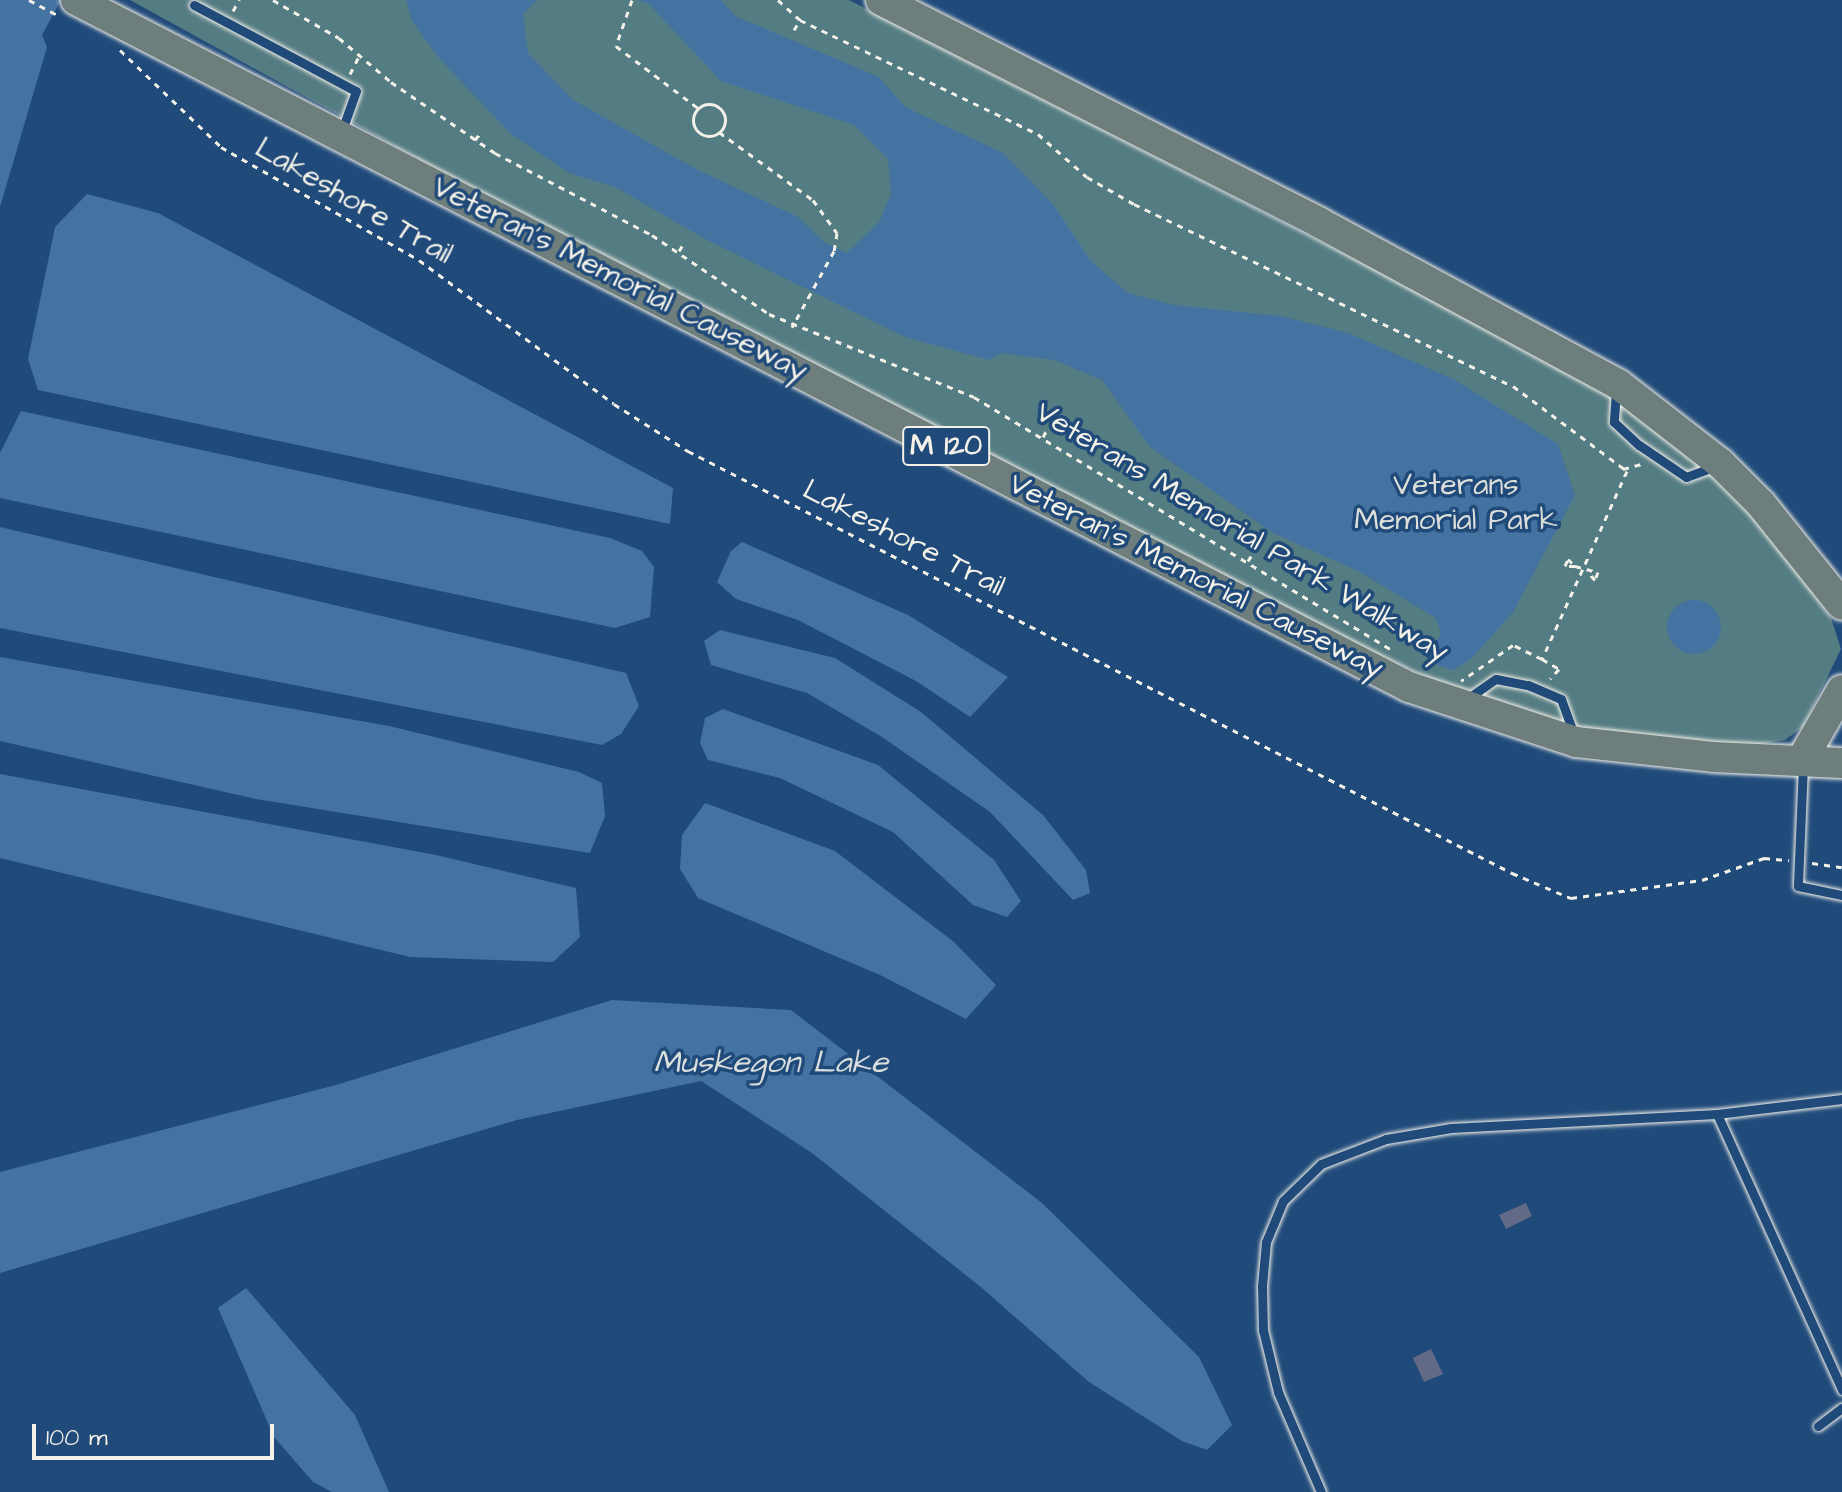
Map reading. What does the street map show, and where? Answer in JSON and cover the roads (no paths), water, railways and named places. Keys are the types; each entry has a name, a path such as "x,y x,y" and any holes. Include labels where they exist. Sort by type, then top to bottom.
{"main road":[{"path":"881,0 1320,223 1618,384 1720,463 1761,504 1842,605"},
{"name":"Veteran's Memorial Causeway","path":"75,8 340,136 1409,687 1453,692 1576,742 1713,757 1803,758 1842,763"},
{"path":"1803,758 1842,690"}],"lane":[{"path":"194,5 356,91 340,136"},
{"path":"1618,384 1614,422 1658,458 1691,478 1720,463"},
{"path":"1453,692 1496,679 1531,686 1564,704 1576,742"},
{"path":"1803,758 1798,886 1842,895"},
{"path":"1321,1492 1278,1392 1263,1330 1266,1242 1283,1201 1300,1180 1346,1153 1451,1128 1717,1114 1842,1099"},
{"path":"1717,1114 1842,1390"},
{"path":"1818,1426 1842,1408"}],"water":[{"path":"0,0 61,0 42,35 47,47 0,207"},
{"path":"406,0 537,0 523,14 528,53 573,100 698,170 798,217 825,243 847,253 879,222 891,194 888,159 854,125 721,81 648,3 637,0 721,0 735,16 879,77 905,107 1003,153 1053,204 1091,261 1128,293 1174,305 1280,316 1348,333 1453,379 1558,444 1575,495 1513,612 1471,659 1453,670 1437,665 1430,657 1441,633 1436,618 1358,571 1273,533 1150,447 1102,380 1054,360 1001,353 989,360 905,337 707,240 615,187 569,173 511,134 438,57 412,21"},
{"path":"87,194 158,213 673,488 670,524 38,390 28,359 55,227"},
{"path":"21,411 610,538 642,551 654,567 650,617 615,628 0,498 0,453"},
{"path":"0,527 626,673 639,706 621,734 602,745 0,628"},
{"path":"742,542 908,615 1008,677 970,717 916,681 798,620 736,599 717,582 731,551"},
{"path":"1694,600 1713,608 1721,627 1713,646 1694,654 1675,646 1667,627 1675,608"},
{"path":"720,630 835,658 921,712 1043,815 1086,870 1090,893 1073,900 990,812 882,737 807,693 711,665 704,641"},
{"path":"0,657 389,726 579,772 602,783 605,816 590,853 256,799 0,741"},
{"path":"723,709 878,765 994,860 1021,901 1007,917 973,905 893,832 780,778 708,760 700,743 705,718"},
{"path":"0,774 436,855 576,888 580,937 553,962 410,957 0,858"},
{"path":"705,803 835,851 954,942 996,985 966,1019 880,975 698,898 680,869 682,835"},
{"name":"Muskegon Lake","path":"612,1000 791,1010 1042,1203 1199,1357 1232,1425 1207,1450 1182,1441 1089,1382 982,1288 812,1153 701,1081 517,1120 0,1273 0,1172 336,1085"},
{"path":"246,1288 355,1415 389,1492 332,1492 313,1482 274,1437 218,1308"}],"park label":[{"name":"Veterans Memorial Park","path":"1456,502"}]}
